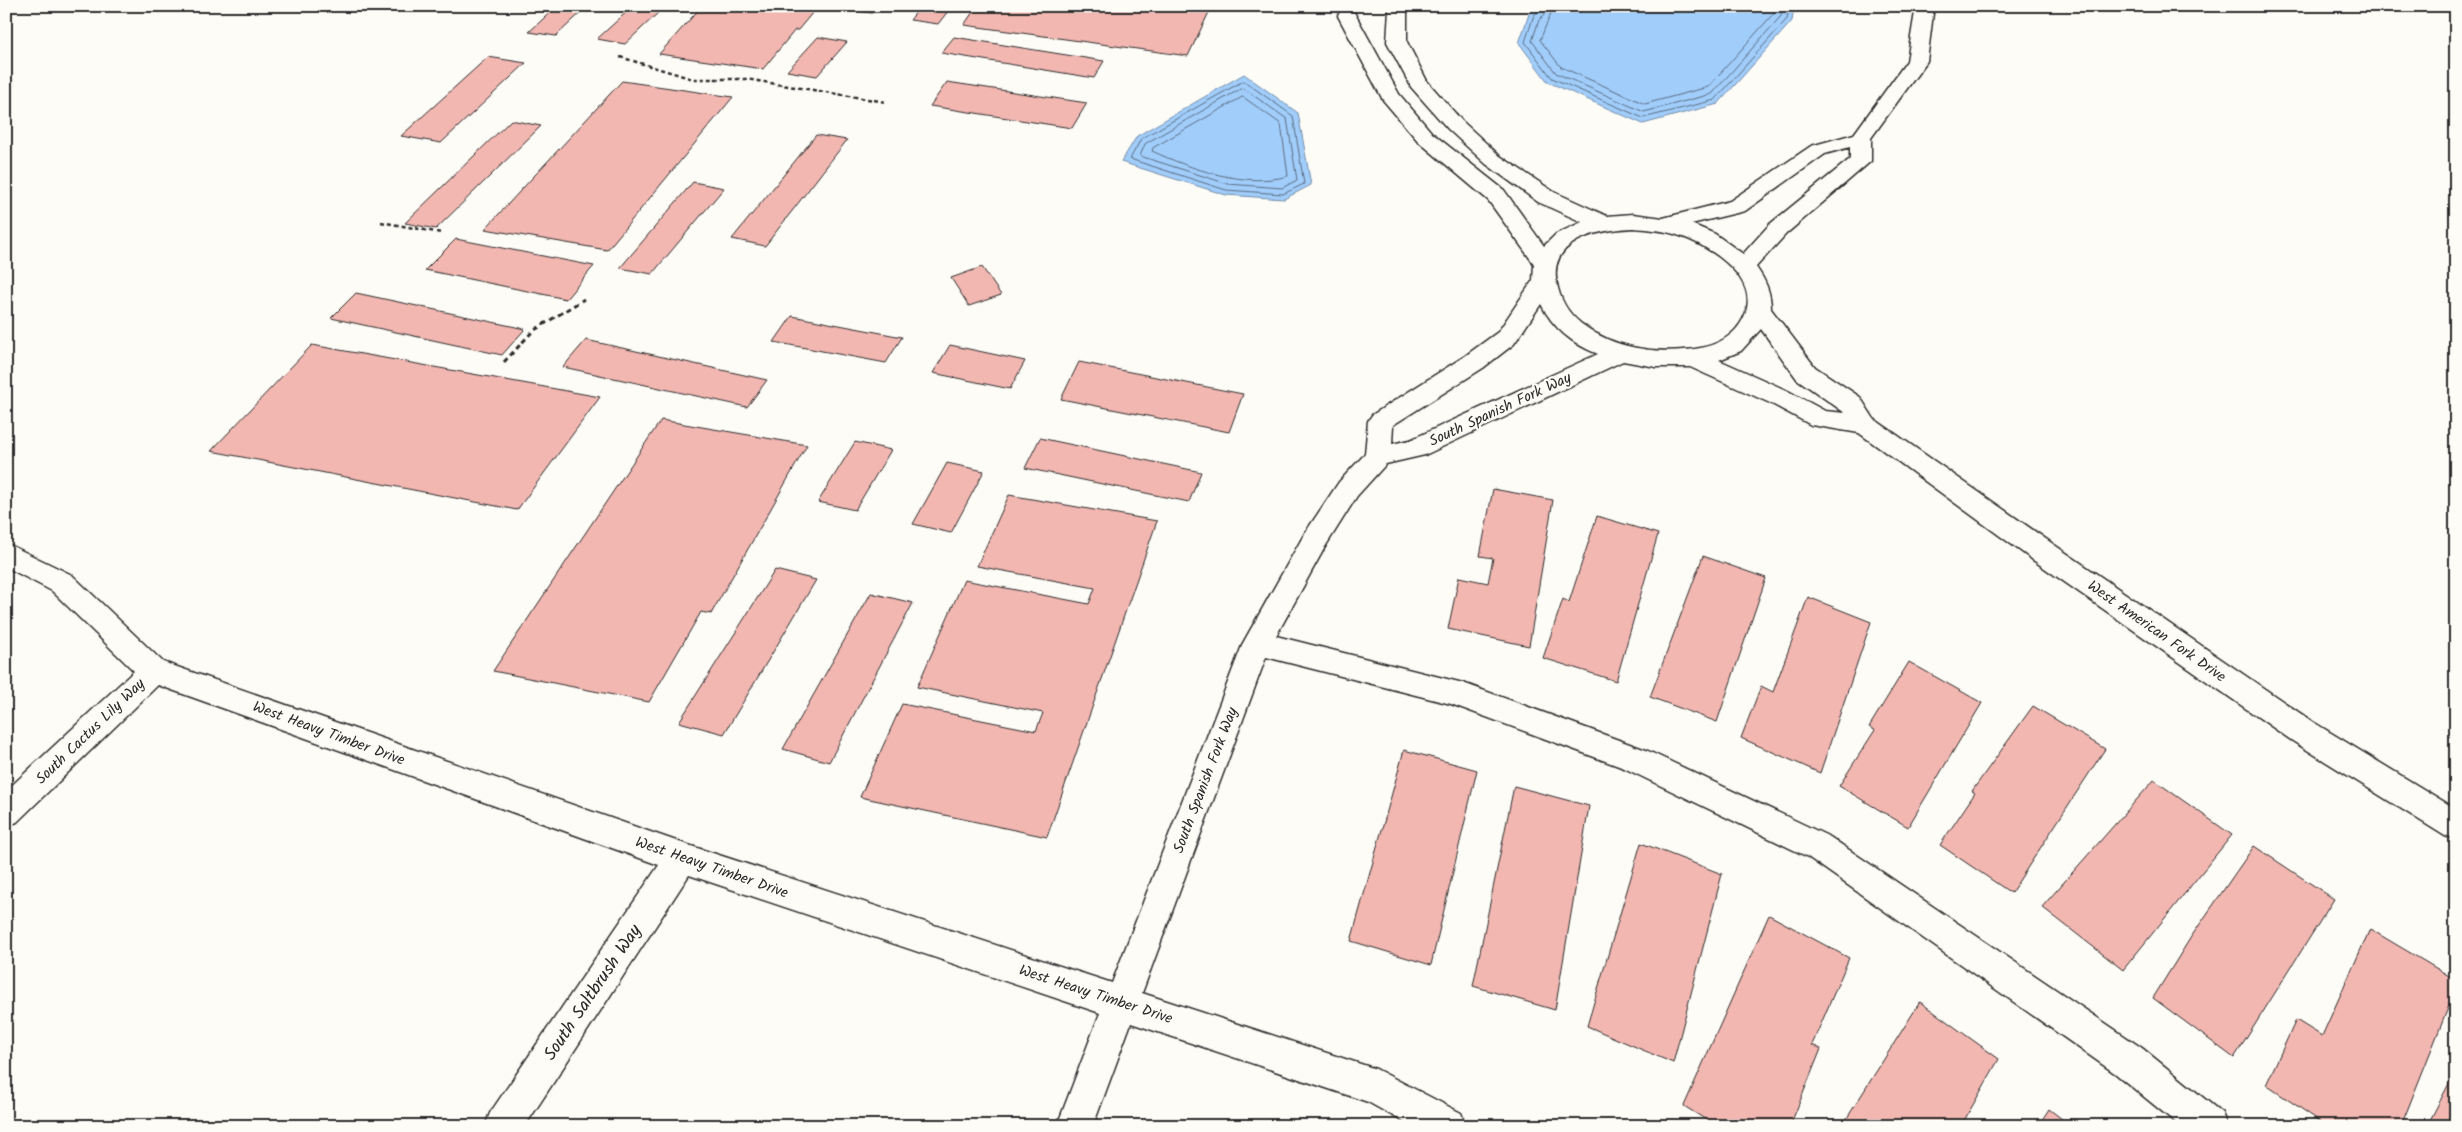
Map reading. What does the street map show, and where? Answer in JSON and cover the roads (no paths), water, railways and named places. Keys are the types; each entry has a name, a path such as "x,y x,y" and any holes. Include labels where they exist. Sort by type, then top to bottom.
{"street":[{"path":"1744,267 1778,230 1860,161 1861,138 1917,61 1925,6"},
{"path":"1398,10 1397,42 1418,83 1455,125 1494,160 1546,197 1604,223"},
{"path":"1347,16 1390,96 1426,137 1496,195 1544,273 1550,303 1566,323 1590,340 1620,353 1658,360 1695,359 1727,349 1748,332 1759,310 1757,289 1744,267 1724,249 1696,234 1665,224 1634,220 1604,223 1577,231 1557,245 1544,273 1506,338 1474,362 1381,422 1378,457"},
{"path":"1665,224 1738,206 1818,150 1861,138"},
{"name":"West American Fork Drive","path":"1759,310 1806,373 1851,403 1865,425 2042,552 2294,726 2456,826"},
{"name":"South Spanish Fork Way","path":"1075,1126 1257,643 1329,518 1348,489 1378,457 1416,448 1620,353"},
{"name":"West American Fork Drive","path":"1695,359 1779,397 1820,419 1865,425"},
{"name":"West Heavy Timber Drive","path":"6,554 62,583 153,671 682,858 1376,1087 1448,1126"},
{"path":"1257,643 1453,692 1635,759 1819,847 2129,1062 2208,1126"},
{"name":"South Cactus Lily Way","path":"6,812 153,671"},
{"name":"South Saltbrush Way","path":"503,1126 682,858"}],"water":[{"path":"1539,6 1794,6 1792,21 1718,104 1643,124 1548,82 1519,43 1530,11"},
{"path":"1244,74 1298,113 1311,185 1284,199 1226,195 1121,162 1137,136"}]}
